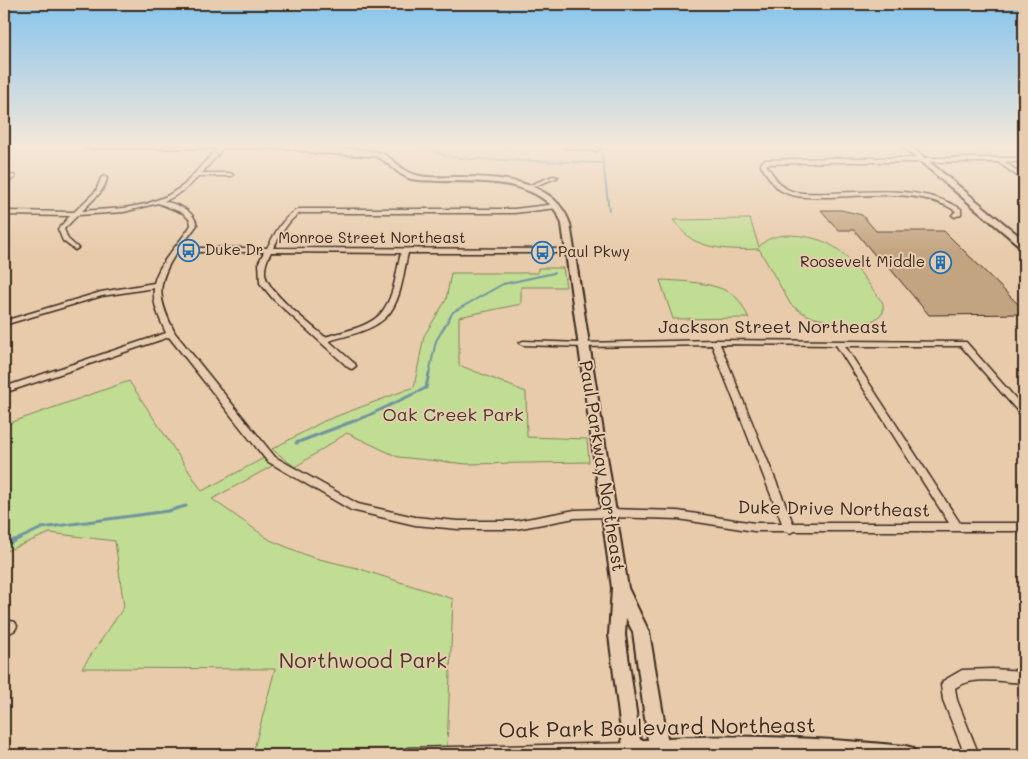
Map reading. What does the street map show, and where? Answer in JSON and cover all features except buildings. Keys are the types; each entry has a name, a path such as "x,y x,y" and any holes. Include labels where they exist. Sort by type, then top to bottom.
{"main road":[{"path":"948,181 1024,245"},
{"path":"959,181 1024,234"}],"street":[{"path":"75,248 65,240 61,229 100,190 103,181"},
{"path":"4,213 119,211 156,201 178,191 188,181"},
{"path":"505,181 528,187 557,206"},
{"path":"528,187 543,181"},
{"path":"776,181 789,192 811,195 930,196 955,206 959,210 959,213 955,215"},
{"name":"Duke Drive Northeast","path":"156,201 176,207 190,214 194,219 194,225 190,232 162,269 157,285 156,294 159,311 171,334 271,459 355,507 415,521 458,525 516,525 575,514 609,513 678,516 754,528 1024,527"},
{"path":"352,366 277,298 263,281 262,262 291,216 299,211 514,211 557,206"},
{"name":"Paul Parkway Northeast","path":"557,206 566,224 620,588 617,635 633,753"},
{"name":"Monroe Street Northeast","path":"175,250 570,251"},
{"path":"323,340 369,324 382,316 392,300 405,251"},
{"path":"4,324 101,294 157,285"},
{"path":"4,390 171,334"},
{"path":"715,342 790,529"},
{"name":"Jackson Street Northeast","path":"583,345 715,342 963,344 1024,413"},
{"path":"839,342 957,527"},
{"name":"Paul Parkway Northeast","path":"523,343 583,345"},
{"name":"Paul Parkway Northeast","path":"620,588 641,632 660,752"},
{"path":"972,755 950,700 948,684 962,676 1024,676"},
{"name":"Oak Park Boulevard Northeast","path":"408,755 633,753 740,746 806,747 906,755"}],"green space":[{"path":"750,219 759,247 765,241 772,238 790,235 823,241 835,247 854,265 883,303 883,313 874,320 865,323 841,324 805,314 791,305 759,249 725,249 708,246 687,236 673,220"},
{"name":"Oak Creek Park","path":"538,268 563,268 566,287 521,287 521,304 459,317 459,365 526,392 527,437 587,439 589,462 467,464 398,457 347,433 295,467 272,449 324,421 414,387 424,336 446,300 451,273 538,273"},
{"path":"660,280 700,283 721,289 737,298 749,318 673,319"},
{"name":"Northwood Park","path":"129,381 202,491 264,458 272,466 212,499 270,540 311,557 357,568 453,599 447,748 254,749 275,669 82,668 124,607 115,541 50,533 4,552 4,425"}],"waterway":[{"path":"605,181 609,210"},
{"path":"429,374 436,341 453,312 503,284 554,273"},
{"path":"296,443 367,416 426,388 429,373"},
{"path":"12,542 42,528 168,511 186,506"},
{"path":"4,545 15,540"}],"place":[{"name":"Duke Dr","path":"189,250"},
{"name":"Paul Pkwy","path":"542,252"},
{"name":"Roosevelt Middle","path":"941,262"}]}
